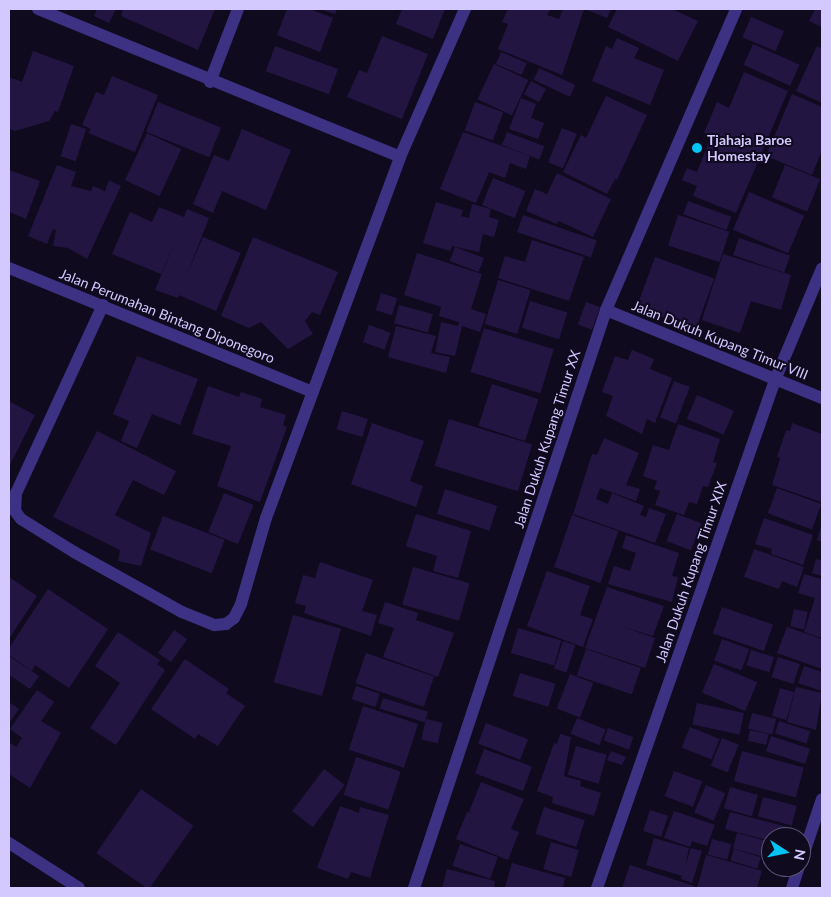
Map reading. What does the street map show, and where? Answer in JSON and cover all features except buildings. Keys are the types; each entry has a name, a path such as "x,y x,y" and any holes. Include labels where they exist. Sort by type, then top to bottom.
{"street":[{"path":"38,9 210,82 400,157"},
{"path":"210,82 238,9"},
{"path":"103,305 16,494 15,511 21,519 74,552 204,622 226,624 234,618 241,604 266,518 400,157 464,9"},
{"name":"Jalan Dukuh Kupang Timur XX","path":"414,888 606,310 736,9"},
{"name":"Jalan Perumahan Bintang Diponegoro","path":"9,268 313,392"},
{"name":"Jalan Dukuh Kupang Timur XIX","path":"597,888 775,380 822,268"},
{"name":"Jalan Dukuh Kupang Timur VIII","path":"606,310 822,398"},
{"path":"811,832 822,799"},
{"path":"9,843 79,888"}],"place":[{"name":"Tjahaja Baroe Homestay","path":"697,148"}]}
